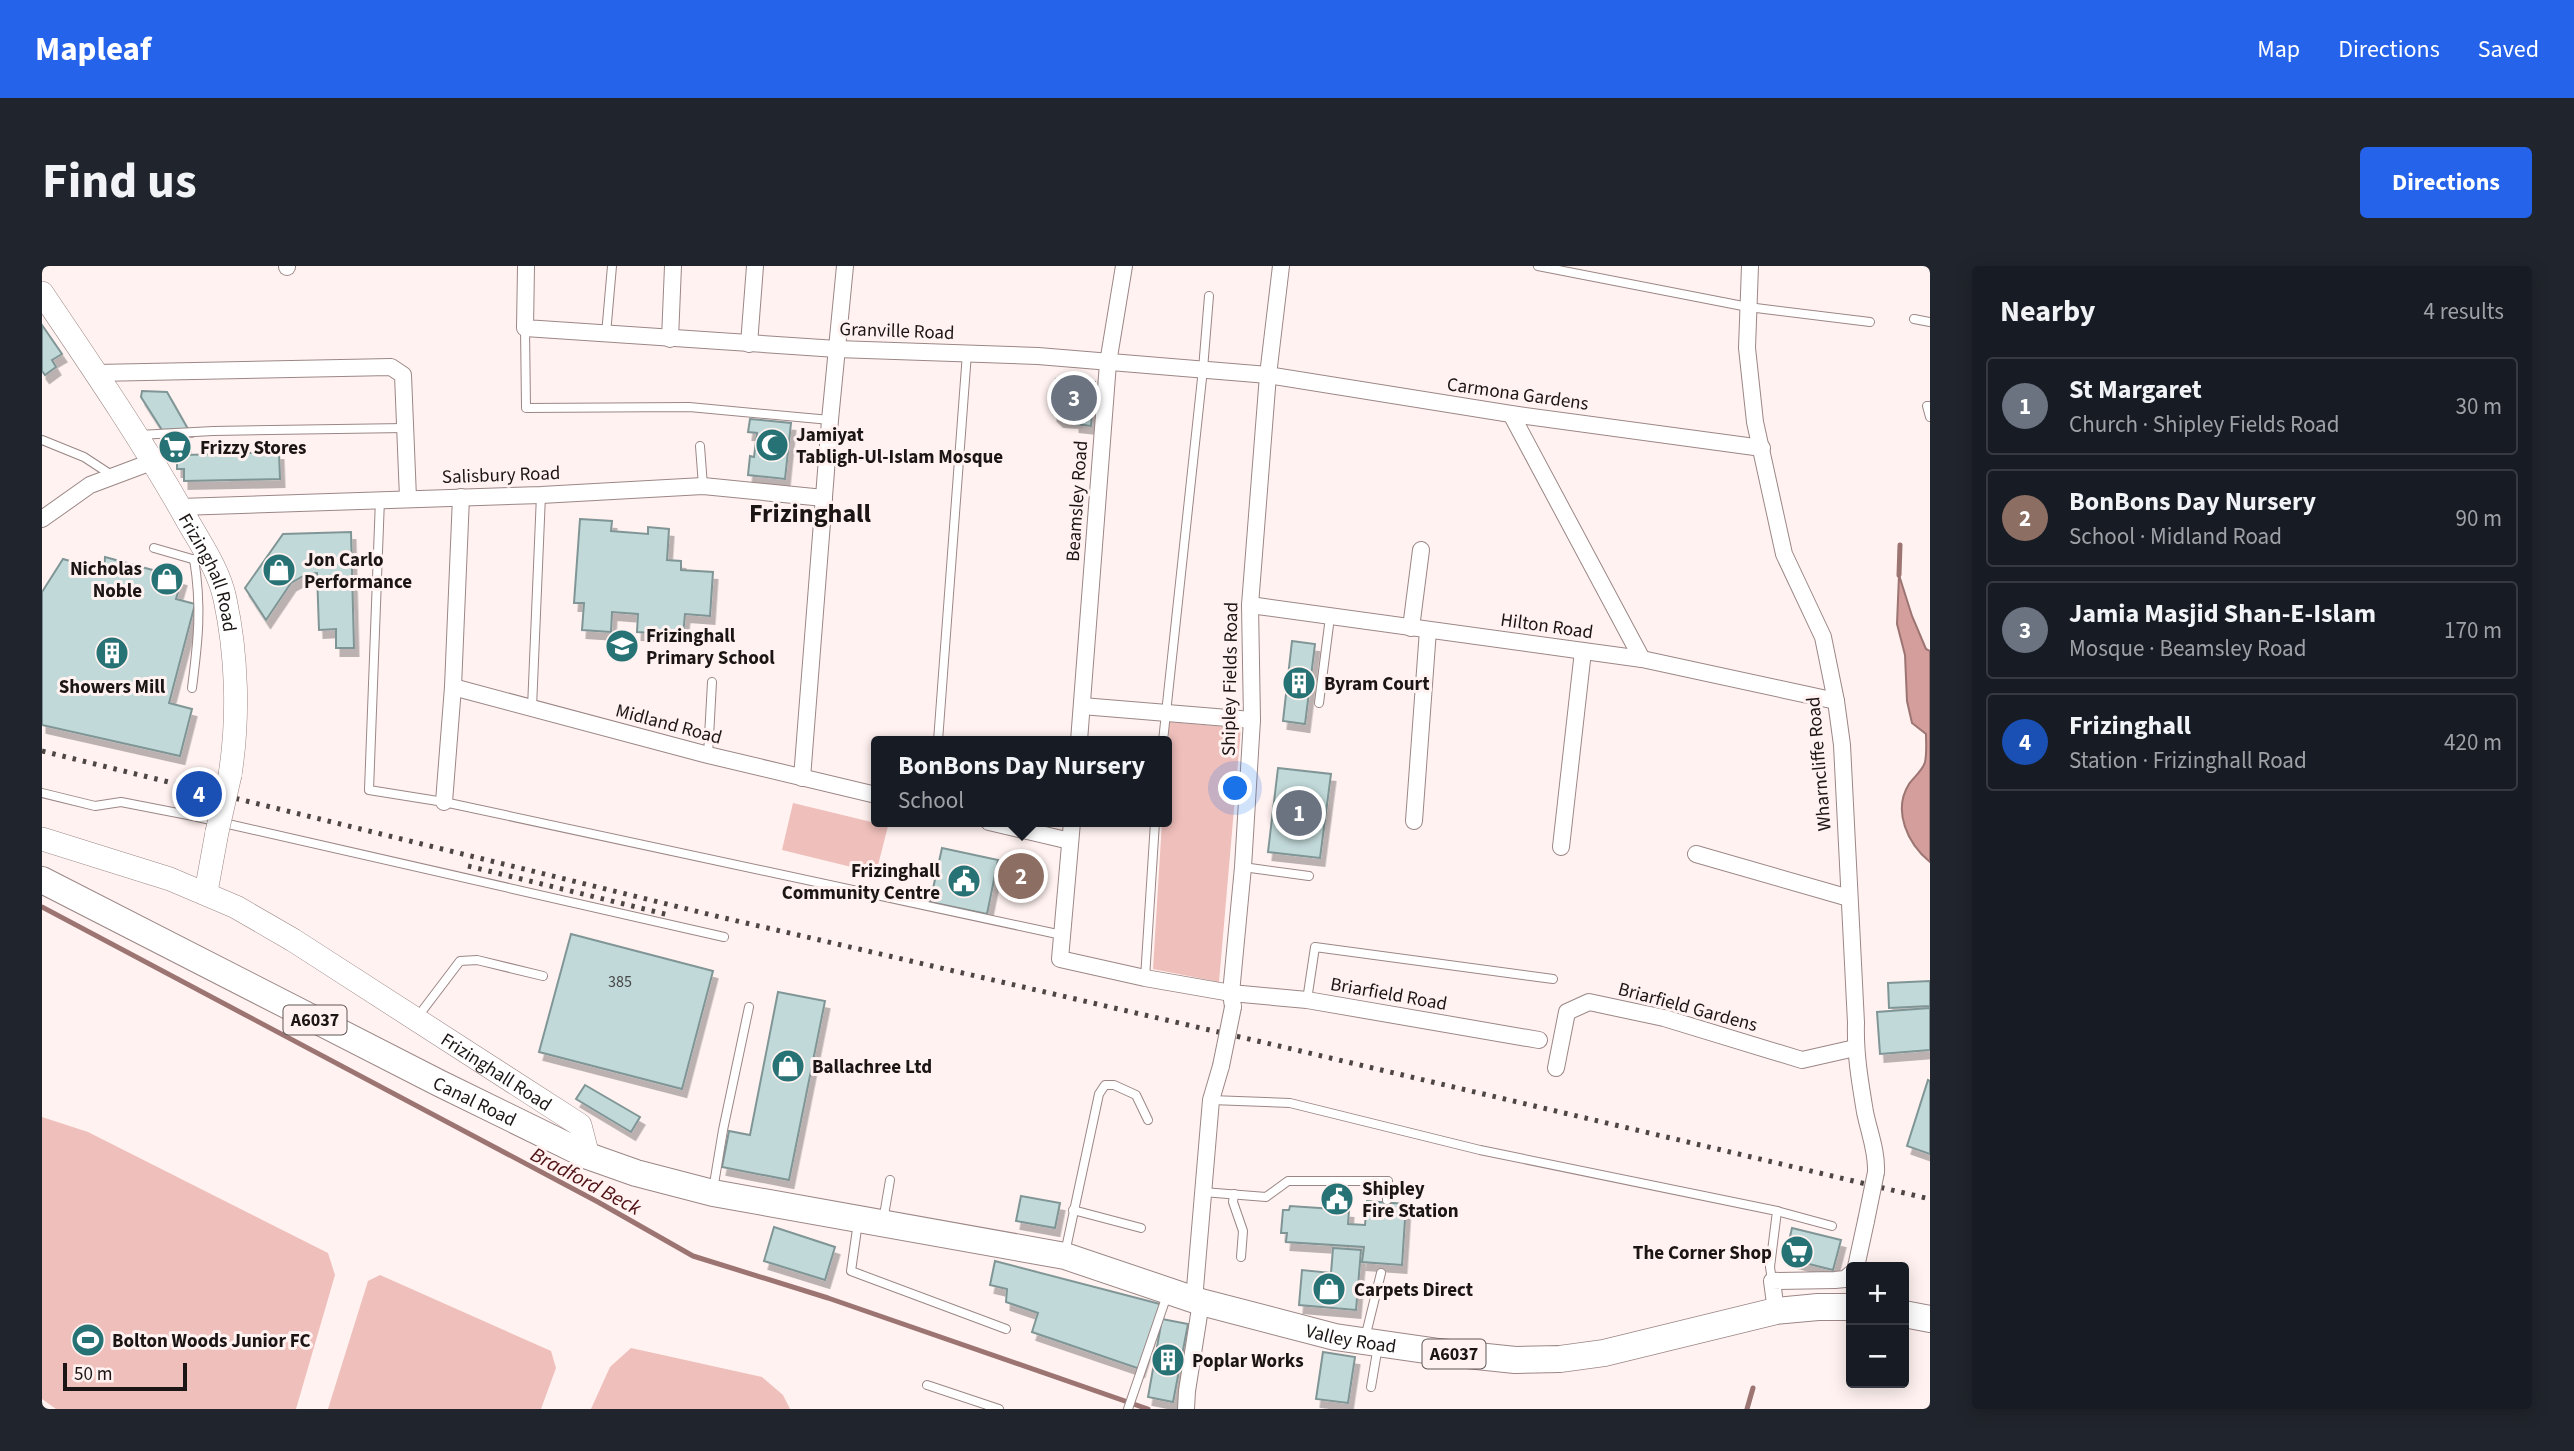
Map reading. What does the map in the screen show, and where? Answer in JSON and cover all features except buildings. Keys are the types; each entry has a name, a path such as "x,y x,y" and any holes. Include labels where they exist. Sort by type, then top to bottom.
{"main road":[{"name":"Canal Road","path":"42,880 439,1083 588,1156 636,1174 713,1193 1065,1256"},
{"name":"Valley Road","path":"1065,1256 1197,1301 1335,1337 1515,1360 1560,1359 1604,1353 1776,1311 1846,1307"},
{"path":"1909,1315 1930,1319"}],"street":[{"path":"525,328 526,266"},
{"path":"670,339 673,266"},
{"path":"749,344 755,266"},
{"path":"802,778 845,266"},
{"name":"Beamsley Road","path":"1079,736 1108,363 1124,266"},
{"name":"Shipley Fields Road","path":"1186,1406 1197,1301 1211,1100 1221,1066 1232,1000 1252,720 1250,605 1268,375 1281,266"},
{"name":"Wharncliffe Road","path":"1750,266 1747,348 1755,422 1784,554 1823,637 1842,745 1855,1048 1877,1157 1877,1172 1857,1262"},
{"name":"Frizinghall Road","path":"42,293 154,461 180,507 203,562 225,597 233,659 235,728 230,775 206,892"},
{"name":"Granville Road","path":"525,328 837,349 1038,356 1268,375"},
{"path":"96,373 391,367 403,375 408,498"},
{"name":"Carmona Gardens","path":"1268,375 1511,414 1762,448"},
{"path":"1511,414 1642,659"},
{"path":"42,519 90,485 154,461"},
{"name":"Salisbury Road","path":"180,507 541,495 703,486 824,498"},
{"path":"444,802 453,687 461,497"},
{"path":"1411,628 1421,550"},
{"name":"Hilton Road","path":"1250,605 1642,659 1836,701"},
{"path":"1414,821 1428,630"},
{"path":"1561,847 1583,651"},
{"name":"Midland Road","path":"453,687 708,755 871,794"},
{"path":"1082,706 1252,720"},
{"path":"1019,827 1070,841"},
{"path":"1062,935 1071,827"},
{"name":"Frizinghall Road","path":"42,839 206,892 293,940 580,1125 588,1156"},
{"path":"1696,855 1849,898"},
{"name":"Briarfield Road","path":"1062,935 1060,958 1232,1000 1307,1000 1539,1040"},
{"name":"Briarfield Gardens","path":"1556,1068 1567,1012 1589,1002 1664,1018 1802,1060 1855,1048"},
{"path":"1776,1311 1772,1281 1846,1278"}],"lane":[{"path":"606,334 612,266"},
{"path":"1538,266 1748,307 1870,322"},
{"path":"1164,736 1209,296"},
{"path":"1914,319 1930,322"},
{"path":"525,328 526,408 689,407 830,420"},
{"path":"937,736 967,353"},
{"path":"1930,406 1927,406 1930,417"},
{"path":"138,435 227,430 405,428"},
{"path":"42,440 84,457 113,476"},
{"path":"700,446 703,486"},
{"path":"532,708 541,495"},
{"path":"380,499 369,790 444,802 1062,935"},
{"path":"154,548 203,562 192,688"},
{"path":"1319,703 1330,617"},
{"path":"708,755 712,682"},
{"path":"42,793 95,806 121,802 193,816 724,937"},
{"path":"1145,978 1155,827"},
{"path":"1243,867 1309,876"},
{"path":"1307,1000 1315,947 1553,979"},
{"path":"415,1020 460,961 477,960 543,976"},
{"path":"713,1193 748,1007"},
{"path":"1065,1256 1099,1094 1105,1085 1136,1095 1148,1120"},
{"path":"1211,1100 1290,1103 1480,1150 1777,1211 1832,1226"},
{"path":"890,1180 851,1271 1006,1329"},
{"path":"1203,1192 1266,1197 1288,1181 1388,1181 1387,1200"},
{"path":"1234,1195 1233,1202 1243,1231 1241,1257"},
{"path":"1073,1210 1141,1228"},
{"path":"1772,1281 1770,1267 1777,1211"},
{"path":"1371,1387 1372,1342 1381,1273"},
{"path":"1128,1409 1168,1292"},
{"path":"927,1385 999,1409"}],"shaded area":[{"path":"1899,575 1912,616 1926,649 1930,651 1930,862 1909,837 1902,816 1904,794 1926,759 1926,734 1912,723 1907,701 1905,655 1897,624"},
{"path":"1169,722 1241,728 1219,982 1153,969 1162,827 1172,827 1172,736 1169,736"},
{"path":"793,803 871,822 871,827 888,827 876,873 782,850"},
{"path":"42,1117 88,1132 328,1253 335,1275 296,1409 56,1409 42,1399"},
{"path":"380,1275 551,1351 556,1368 541,1409 328,1409 368,1281"},
{"path":"631,1348 762,1377 783,1395 790,1409 591,1409 610,1367"}],"waterway":[{"path":"1899,575 1900,545"},
{"name":"Bradford Beck","path":"42,907 598,1202 693,1256 828,1298 1148,1409"},
{"name":"Bradford Beck","path":"1747,1409 1753,1388"}],"railway":[{"path":"42,751 720,917 1930,1199"},
{"path":"468,866 669,915"}],"place":[{"name":"Jamia Masjid Shan-E-Islam","path":"1074,398"},
{"name":"Jamiyat Tabligh-Ul-Islam Mosque","path":"772,445"},
{"name":"Frizzy Stores","path":"175,447"},
{"name":"Jon Carlo Performance","path":"279,570"},
{"name":"Nicholas Noble","path":"167,579"},
{"name":"Frizinghall Primary School","path":"622,646"},
{"name":"Showers Mill","path":"112,653"},
{"name":"Byram Court","path":"1299,683"},
{"name":"Frizinghall","path":"199,794"},
{"name":"St Margaret","path":"1299,813"},
{"name":"BonBons Day Nursery","path":"1021,876"},
{"name":"Frizinghall Community Centre","path":"964,881"},
{"name":"Ballachree Ltd","path":"788,1066"},
{"name":"Shipley Fire Station","path":"1337,1199"},
{"name":"The Corner Shop","path":"1797,1252"},
{"name":"Carpets Direct","path":"1329,1289"},
{"name":"Bolton Woods Junior FC","path":"88,1340"},
{"name":"Poplar Works","path":"1168,1360"}],"district":[{"name":"Frizinghall","path":"810,513"}]}
